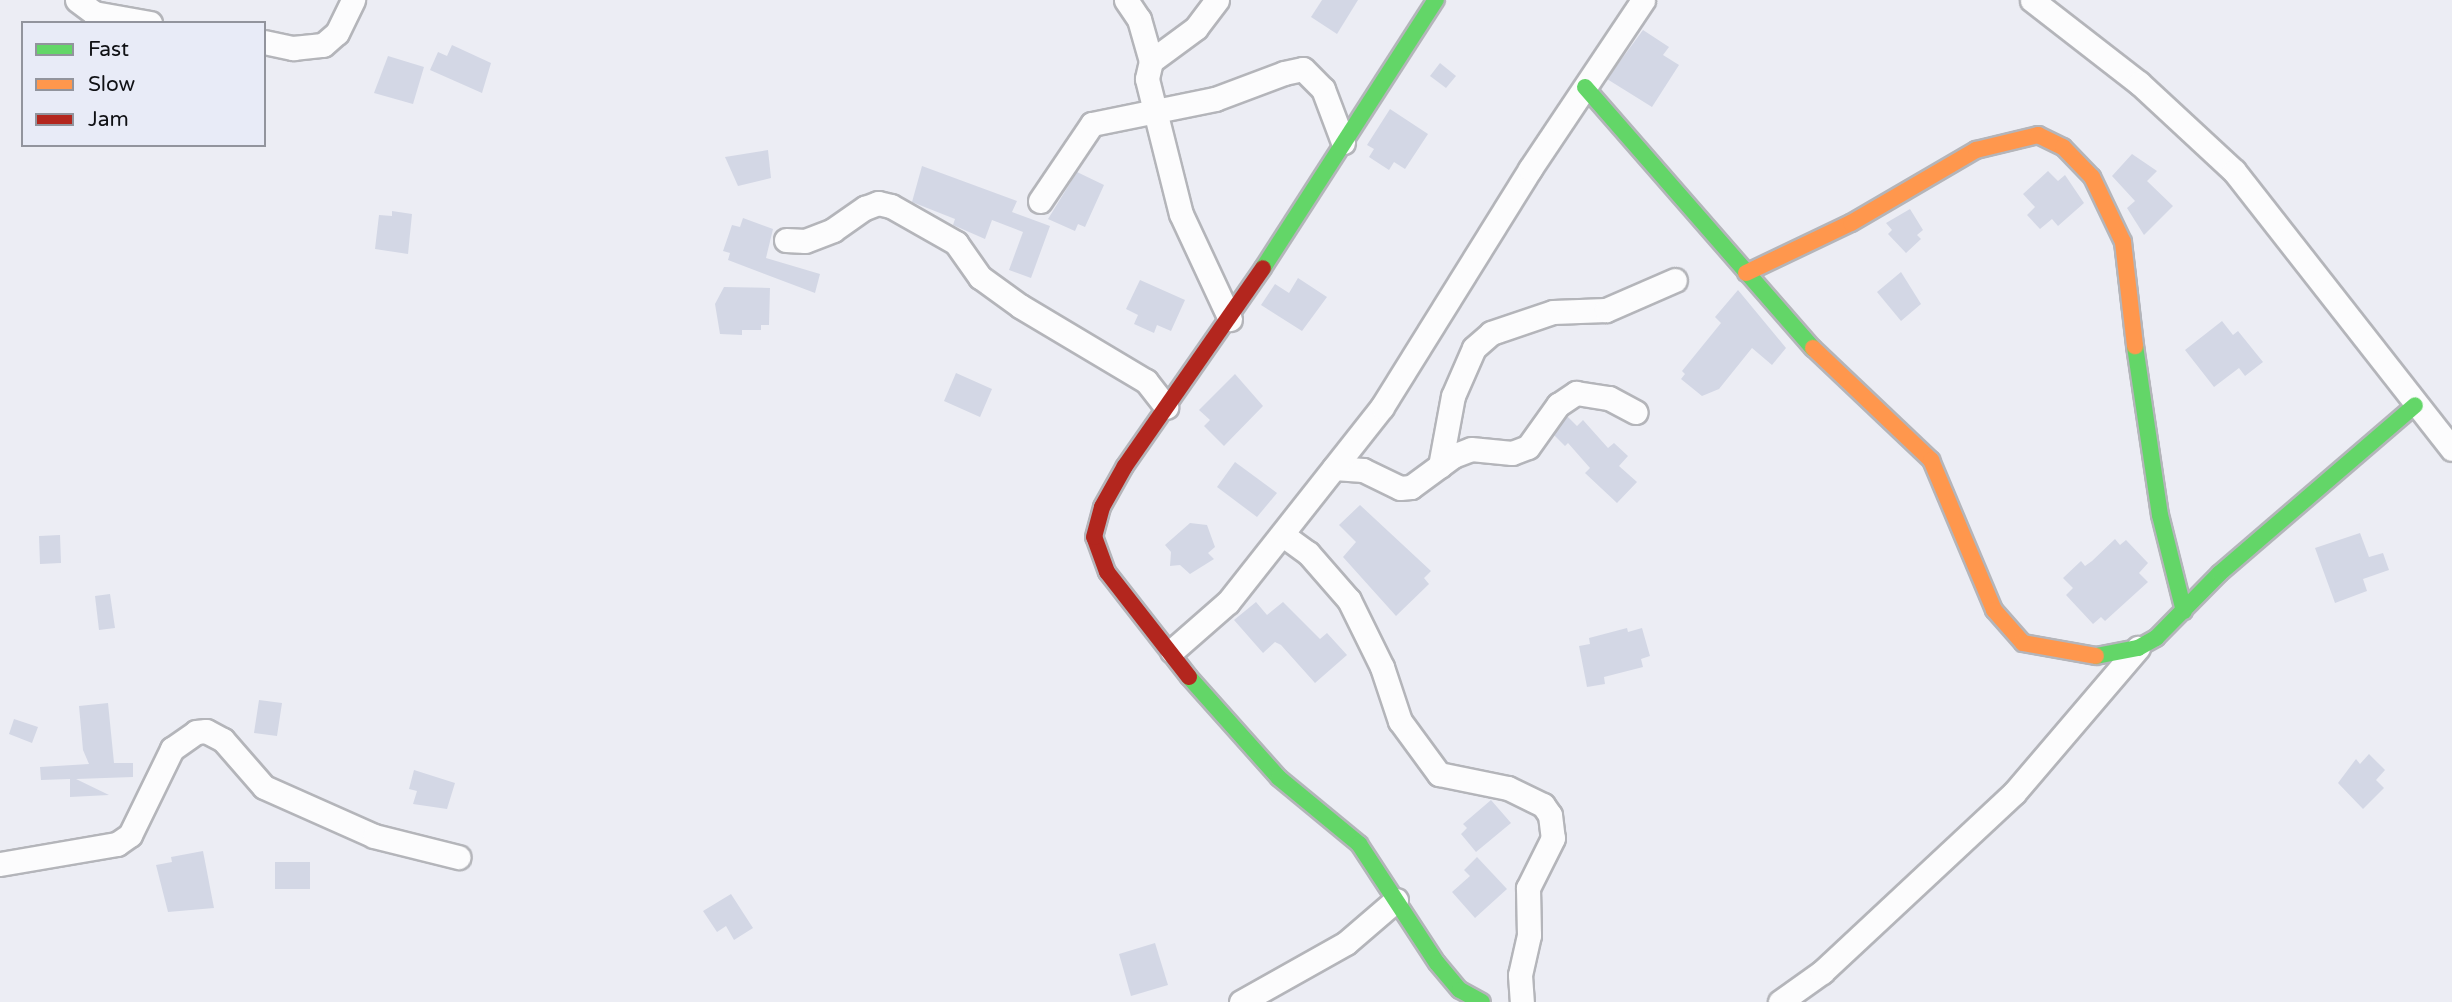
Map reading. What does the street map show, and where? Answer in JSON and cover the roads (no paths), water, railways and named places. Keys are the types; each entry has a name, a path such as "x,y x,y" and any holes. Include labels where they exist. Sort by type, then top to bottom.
{"street":[{"path":"77,0 94,13 139,21"},
{"path":"266,42 293,48 323,45 337,33 353,0"},
{"path":"1126,0 1139,19 1152,61 1147,79 1181,215 1230,319"},
{"path":"1152,61 1196,29 1217,0"},
{"path":"1436,0 1230,319 1125,466 1102,508 1094,537 1107,572 1172,651 1192,681 1279,778 1359,844 1460,990 1482,1002"},
{"path":"1172,651 1228,602 1382,407 1643,0"},
{"path":"2032,0 2139,83 2234,171 2452,449"},
{"path":"1040,201 1092,124 1153,108 1216,99 1303,69 1323,89 1343,142"},
{"path":"1585,88 1816,351 1931,460 1979,581 2008,628 2023,643 2056,654 2093,657 2138,648 2156,638 2257,540 2415,405"},
{"path":"1746,273 1851,223 1976,150 2019,136 2038,135 2063,147 2092,177 2123,242 2144,420 2160,514 2183,611"},
{"path":"786,240 805,241 833,230 865,208 878,203 891,206 956,243 980,277 1020,306 1146,381 1166,407"},
{"path":"1440,466 1453,397 1474,348 1491,333 1553,312 1606,310 1675,280"},
{"path":"1334,468 1363,471 1400,488 1412,487 1440,466 1471,449 1512,453 1528,447 1558,405 1576,393 1601,395 1635,412"},
{"path":"1283,535 1308,552 1349,600 1382,667 1400,721 1439,774 1525,794 1550,815 1553,838 1529,879 1529,935 1520,975 1522,1002"},
{"path":"1780,1002 1822,972 2014,793 2138,648"},
{"path":"0,864 117,845 130,835 172,749 195,732 206,731 223,740 264,786 374,836 458,857"},
{"path":"1241,1002 1346,943 1396,900"}]}
